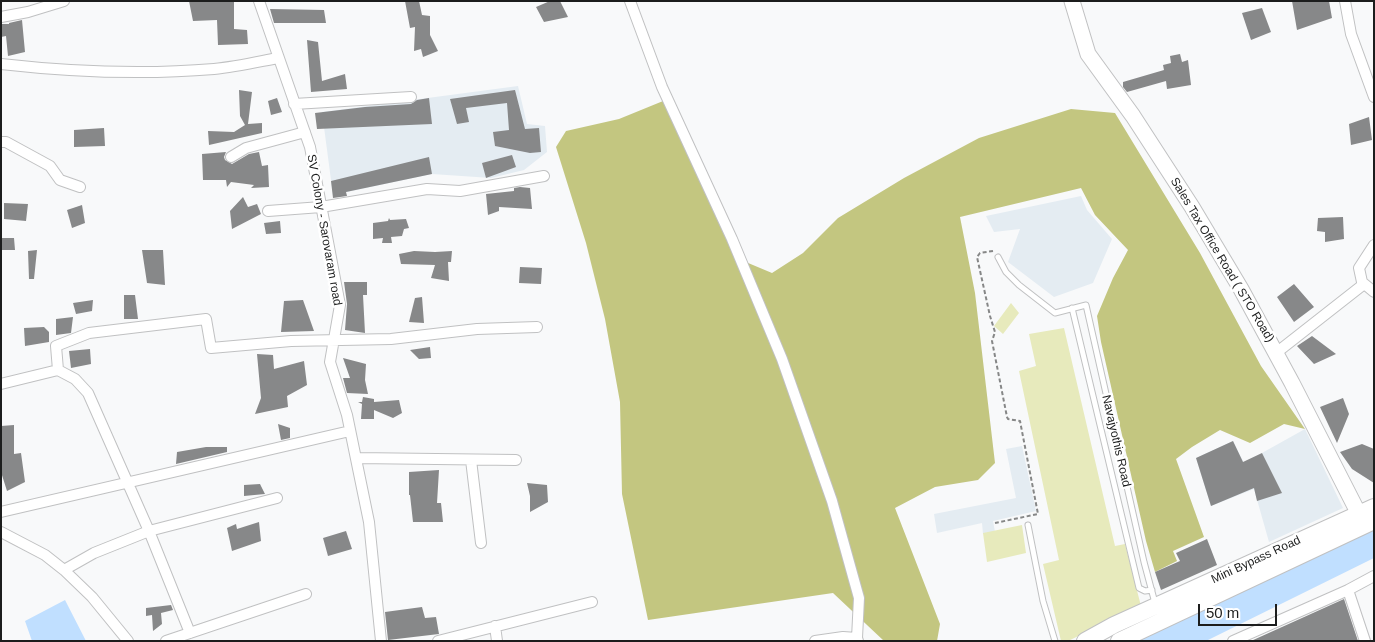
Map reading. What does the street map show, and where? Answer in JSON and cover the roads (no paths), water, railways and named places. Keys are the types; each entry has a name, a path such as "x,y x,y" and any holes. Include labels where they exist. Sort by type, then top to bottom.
{"main road":[{"name":"Mini Bypass Road","path":"1119,641 1366,520 1374,507"},
{"name":"Mini Bypass Road","path":"1085,641 1114,625 1156,606 1366,520"}],"street":[{"path":"1,17 28,12 64,1"},
{"name":"SV Colony - Sarovaram road","path":"259,1 310,147 340,305 330,362 347,415 369,522 380,641"},
{"path":"630,1 662,86 732,239 782,359 832,501 859,598 857,639 843,637 815,641"},
{"name":"Sales Tax Office Road ( STO Road)","path":"1072,1 1088,54 1133,116 1242,289 1366,520"},
{"path":"1345,1 1351,34 1374,96"},
{"path":"1,64 43,69 136,74 216,69 278,58"},
{"path":"294,104 411,97"},
{"path":"231,157 246,148 304,132"},
{"path":"1,142 6,142 50,166 60,180 80,187"},
{"path":"268,211 321,207 427,189 460,191 544,176"},
{"path":"1374,245 1359,268 1362,282 1374,292"},
{"path":"1276,353 1364,284"},
{"path":"58,370 56,346 89,333 206,319 211,348 291,341 391,339 477,329 536,327"},
{"path":"1,384 58,370 75,379 88,393 149,531 190,633"},
{"path":"1,512 350,431"},
{"path":"356,458 516,460"},
{"path":"471,460 481,543"},
{"path":"64,570 94,552 149,531 277,498"},
{"path":"1,532 45,556 64,570 92,597 128,641"},
{"path":"1233,641 1348,590 1374,576"},
{"path":"1348,590 1365,641"},
{"path":"166,641 306,594"},
{"path":"438,641 592,602"},
{"path":"495,626 498,641"}],"lane":[{"name":"Navajyothis Road","path":"998,257 1006,272 1019,285 1055,313 1086,305 1156,606"},
{"name":"Navajyothis Road","path":"1072,308 1139,588 1145,591 1152,590"},
{"path":"1028,525 1043,601 1055,641"}],"water":[{"path":"1374,527 1374,558 1206,641 1136,641"},
{"path":"65,600 86,641 32,641 25,621"}]}
